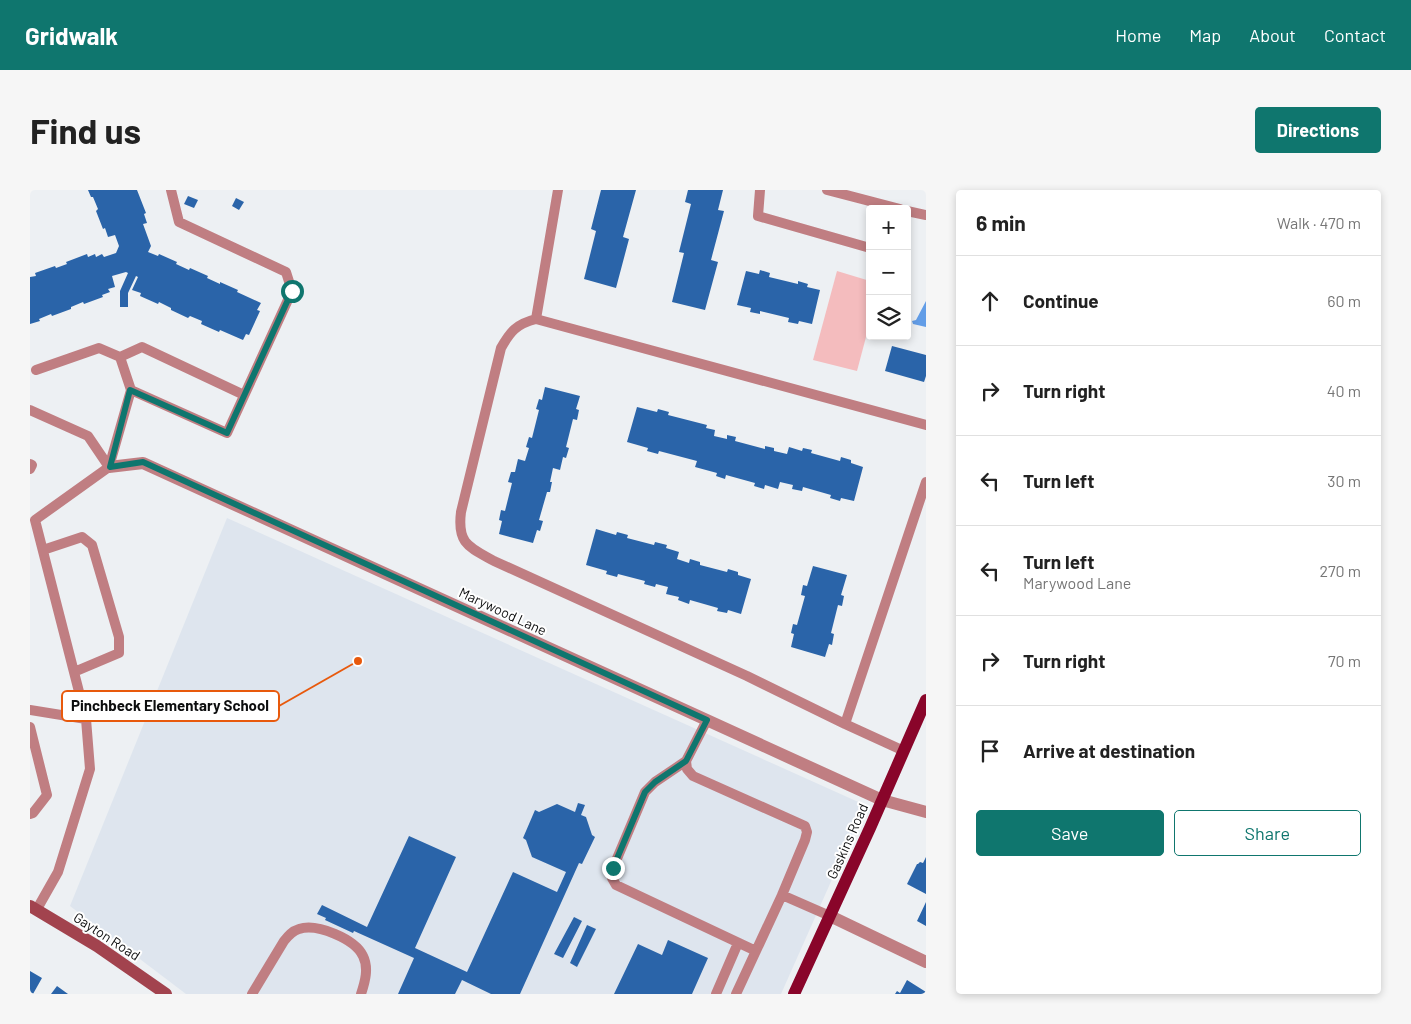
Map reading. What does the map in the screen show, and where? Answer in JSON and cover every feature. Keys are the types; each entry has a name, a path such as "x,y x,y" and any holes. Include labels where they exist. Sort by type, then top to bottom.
{"main road":[{"name":"Gaskins Road","path":"794,994 926,700"}],"street":[{"name":"Marywood Lane","path":"110,467 143,462 882,800 926,812"},
{"name":"Gayton Road","path":"33,907 97,946 166,994"},
{"path":"830,916 926,962"}],"lane":[{"path":"130,390 227,433 292,291 286,272 179,222 171,190"},
{"path":"536,319 558,190"},
{"path":"760,190 758,216 866,247"},
{"path":"827,190 885,205"},
{"path":"911,211 926,215"},
{"path":"904,751 747,676 494,561 467,544 462,537 459,527 460,512 501,348 509,333 525,322 536,319 926,425"},
{"path":"36,370 99,348 120,357 142,348 244,395"},
{"path":"33,907 58,872 90,769 86,719 43,550 32,518 110,467 130,390 120,357"},
{"path":"30,410 88,436 110,467"},
{"path":"30,464 32,465 30,469"},
{"path":"845,724 926,482"},
{"path":"43,550 82,537 92,545 119,637 119,653 74,672"},
{"path":"30,710 86,719"},
{"path":"707,720 686,761 655,782 645,792 613,868 612,878 616,885 756,951"},
{"path":"30,726 47,795 33,813 30,814"},
{"path":"686,761 687,770 693,776 805,826 807,832 782,895 736,994"},
{"path":"782,895 830,916"},
{"path":"252,994 284,941 297,929 305,928 324,930 336,935 359,951 363,956 366,968 361,994"},
{"path":"716,994 738,942"}],"shaded area":[{"path":"837,271 866,280 866,337 857,371 813,360"},
{"path":"227,518 865,805 781,994 186,994 70,906"}],"water":[{"path":"926,301 926,327 913,324 912,321 916,320"}],"building":[{"path":"88,190 137,190 146,213 144,214 147,223 143,224 151,246 148,252 158,256 159,254 177,262 176,264 208,276 207,278 238,290 237,292 261,303 257,310 260,311 249,335 246,334 243,340 220,330 219,332 201,324 202,321 190,316 188,318 159,302 158,304 140,296 141,293 132,290 138,277 136,276 128,293 128,307 120,307 120,291 128,273 126,272 112,276 115,287 108,289 110,292 102,295 103,297 84,304 83,302 71,307 71,309 52,316 51,314 39,319 40,321 30,324 30,277 36,276 35,273 67,264 66,262 87,254 88,257 95,254 96,257 102,254 104,257 116,253 119,246 115,235 108,237 105,228 103,229 96,211 98,209"},
{"path":"601,190 636,190 623,237 629,239 616,288 584,279 596,231 591,229"},
{"path":"688,190 723,190 718,210 724,211 711,260 718,262 705,310 672,302 684,253 679,252 691,204 685,202"},
{"path":"188,196 198,200 194,208 184,204"},
{"path":"236,198 244,202 239,210 232,206"},
{"path":"760,270 770,273 769,277 798,284 798,281 808,284 807,287 820,290 812,324 799,321 798,324 788,322 789,318 760,311 760,314 750,312 751,308 737,305 746,271 759,274"},
{"path":"892,346 926,355 926,376 924,382 885,371"},
{"path":"545,387 580,396 576,409 579,410 577,420 573,419 566,447 569,448 566,458 563,457 560,470 553,468 550,492 547,492 539,520 543,521 540,531 537,530 533,543 499,534 502,521 499,520 501,510 505,511 512,483 508,482 511,472 515,472 518,459 525,461 529,448 526,447 529,437 532,438 539,410 536,409 539,399 542,400"},
{"path":"637,407 657,412 658,409 669,412 668,415 707,425 706,428 715,430 714,436 727,439 727,435 736,437 735,441 765,449 765,446 774,448 774,451 787,454 789,447 802,451 803,448 812,450 811,453 840,461 841,457 851,460 851,463 863,467 854,501 841,498 840,501 830,498 831,495 803,487 802,491 792,489 793,485 780,482 778,489 765,485 764,489 754,486 755,483 726,475 725,479 716,476 717,473 695,467 697,461 659,451 658,454 647,451 648,448 627,442"},
{"path":"596,529 616,535 617,532 628,535 627,538 654,545 655,542 667,545 666,548 679,552 677,559 689,563 690,559 700,562 700,565 727,572 728,569 738,572 738,575 751,579 741,614 728,610 727,613 717,611 718,608 690,600 689,604 678,600 679,597 666,594 668,587 656,584 655,587 644,584 645,581 618,574 617,577 606,574 607,571 586,565"},
{"path":"813,566 847,575 841,595 844,596 842,606 838,605 831,633 834,634 832,645 829,644 825,657 791,647 794,634 791,633 793,624 797,625 805,596 801,595 803,585 807,586"},
{"path":"578,803 585,805 581,815 586,817 592,835 595,837 582,864 579,863 520,994 491,994 462,980 455,994 398,994 414,958 354,931 353,933 325,920 326,918 317,914 322,905 367,927 409,836 456,857 415,948 467,972 513,872 557,892 566,872 532,857 526,840 523,838 535,810 539,812 557,804 575,812"},
{"path":"926,857 926,894 907,884 917,864 923,863"},
{"path":"926,902 926,926 917,921"},
{"path":"574,917 582,921 563,958 554,954"},
{"path":"587,925 596,929 577,967 570,963"},
{"path":"668,940 708,958 692,994 614,994 638,944 662,955"},
{"path":"30,971 42,978 33,994 30,994"},
{"path":"907,980 926,992 925,994 895,994 897,991 900,993"},
{"path":"57,986 68,994 51,994"}],"place":[{"name":"Pinchbeck Elementary School","path":"358,661"}],"route":[{"path":"292,291 227,433 130,390 110,467 143,462 707,720 686,761 655,782 645,792 613,868"}]}
